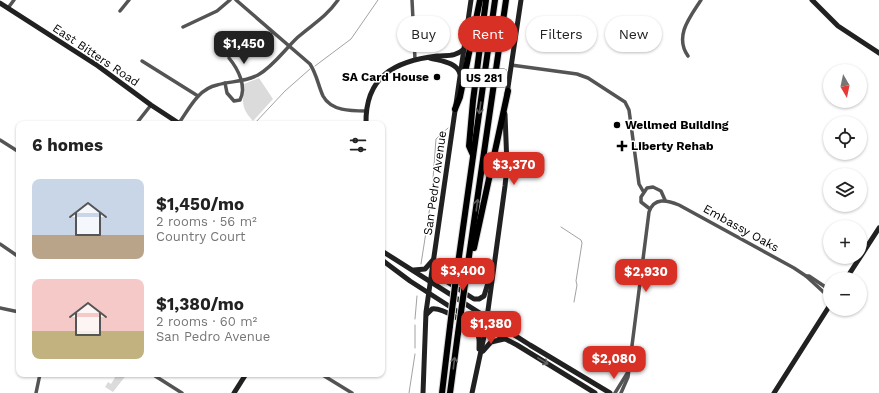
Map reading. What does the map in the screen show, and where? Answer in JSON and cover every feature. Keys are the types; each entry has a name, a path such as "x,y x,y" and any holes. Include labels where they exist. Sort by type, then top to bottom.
{"highway":[{"path":"455,109 460,97 480,0"},
{"path":"473,156 469,146 473,101 486,0"},
{"name":"US 281","path":"441,393 495,0"},
{"name":"US 281","path":"450,393 506,0"},
{"path":"467,271 477,238 508,91"}],"main road":[{"name":"San Pedro Avenue","path":"469,16 471,0"},
{"path":"472,393 480,360 487,317 506,177 505,119 511,65 521,0"},
{"path":"812,0 838,26 879,53"},
{"name":"East Bitters Road","path":"0,3 98,66 175,121"},
{"path":"366,121 366,111 371,93 382,78 397,65 415,59 453,56 459,52"},
{"name":"San Pedro Avenue","path":"423,393 426,316 464,52"},
{"path":"429,58 453,65 458,69 460,76"},
{"path":"851,272 879,228"},
{"path":"385,253 610,393"},
{"path":"434,259 436,272 440,278 474,299 479,299 484,296 488,283 492,278"},
{"path":"414,270 426,268 434,259"},
{"path":"385,262 429,293 485,328 595,393"},
{"path":"426,316 432,309 440,308 474,330 478,337 480,360"},
{"path":"774,393 823,316"},
{"path":"480,360 484,349 490,343 499,339 507,340"},
{"path":"234,393 244,377"}],"street":[{"path":"8,8 14,0"},
{"path":"120,11 129,0"},
{"path":"182,27 217,11 230,0"},
{"path":"236,0 310,64 317,74 323,95 328,102 346,111 366,111"},
{"path":"182,121 198,96 212,86 241,81 265,71 298,36 326,15 338,0"},
{"path":"412,0 415,59"},
{"path":"688,56 682,42 682,34 686,23 700,0"},
{"path":"225,83 227,93 237,101 242,97 239,72 229,58"},
{"path":"142,61 198,96"},
{"path":"511,65 577,74 588,78 625,102 629,110 639,184 643,191 641,202 650,209"},
{"path":"138,121 151,105"},
{"path":"0,140 16,150"},
{"name":"Embassy Oaks","path":"643,191 647,188 657,188 661,191 665,200 679,205 806,276 809,276 823,285"},
{"path":"621,393 628,377 650,209 656,202 665,200"},
{"path":"0,244 16,255"},
{"name":"Embassy Oaks","path":"806,276 823,292"},
{"path":"0,308 16,311"},
{"path":"615,393 628,372"},
{"path":"36,393 39,377"},
{"path":"157,377 182,393"},
{"path":"326,377 352,393"}],"shaded area":[{"path":"259,78 273,99 253,121 246,112 243,104 244,84"},
{"path":"115,377 125,377 113,392 105,387 108,382 111,384"}],"waterway":[{"path":"315,66 351,39 378,0"},
{"path":"257,121 285,91 310,69"},
{"path":"432,192 436,139 448,128"},
{"path":"421,264 431,200"},
{"path":"561,227 581,240 582,243 574,302"},
{"path":"415,319 417,296"},
{"path":"415,325 415,348"},
{"path":"409,393 415,354"}],"place":[{"name":"SA Card House","path":"437,77"},
{"name":"Wellmed Building","path":"617,125"},
{"name":"Liberty Rehab","path":"622,146"}]}
